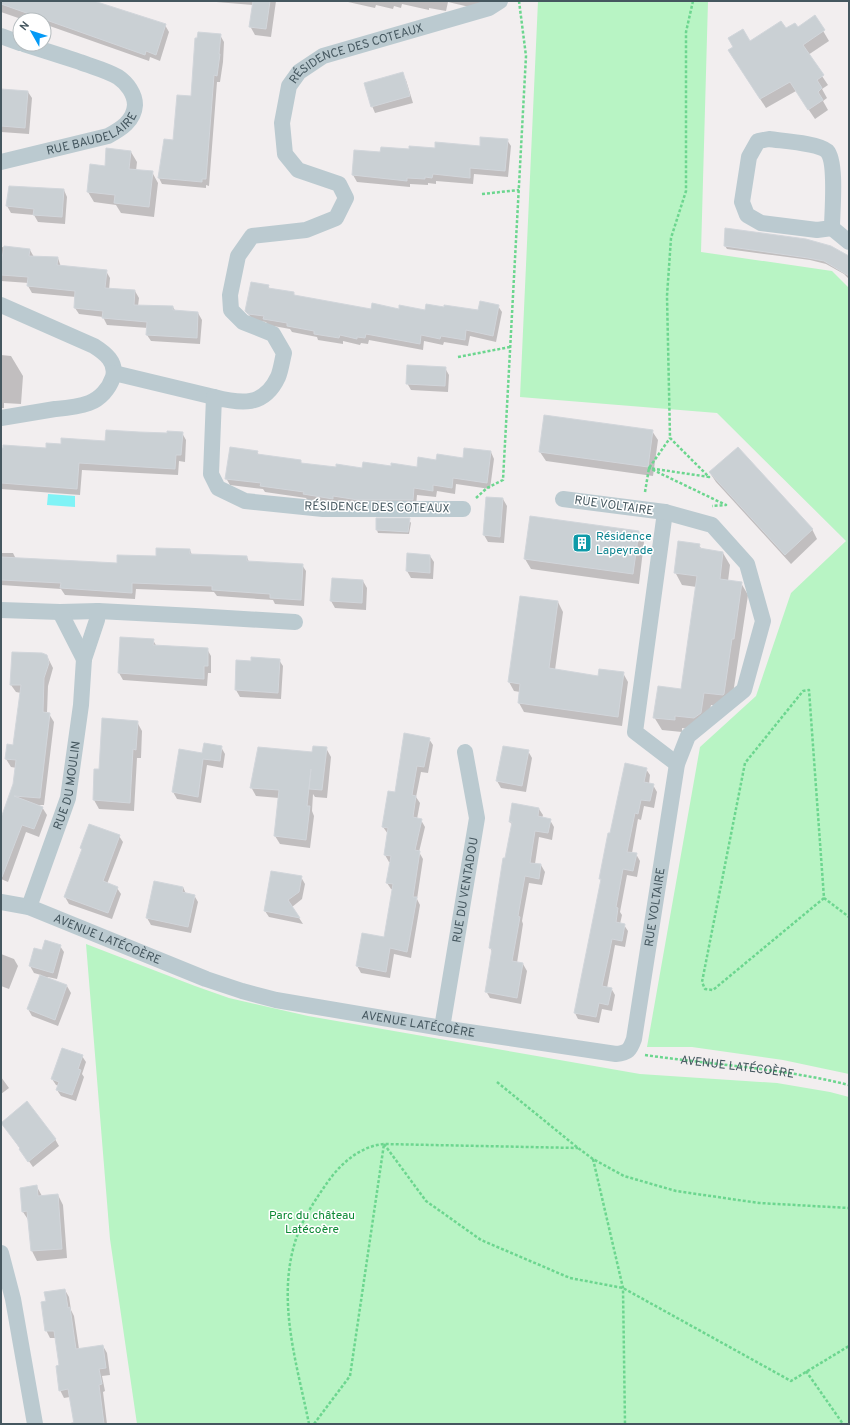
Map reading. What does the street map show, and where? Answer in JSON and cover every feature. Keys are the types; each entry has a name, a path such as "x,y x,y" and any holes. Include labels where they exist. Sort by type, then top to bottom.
{"street":[{"name":"RÉSIDENCE DES COTEAUX","path":"114,373 233,402 256,401 269,391 278,377 284,353 273,334 243,322 231,310 230,295 238,256 252,236 306,230 336,218 346,198 339,184 298,170 285,154 282,122 289,86 299,72 323,56 489,8 500,1"},
{"path":"1,36 12,40"},
{"name":"RUE BAUDELAIRE","path":"1,162 108,136 123,128 132,118 135,106 134,97 129,88 119,78 106,71 48,52"},
{"path":"832,228 833,167 827,152 817,146 769,139 758,141 749,157 742,202 747,215 761,222 817,230 832,228 849,242"},
{"path":"1,305 94,346 105,353 112,362 114,373 111,383 103,394 90,403 1,418"},
{"name":"RÉSIDENCE DES COTEAUX","path":"214,397 211,474 218,488 245,501 323,509 463,509"},
{"name":"RUE VOLTAIRE","path":"563,499 665,512 712,526 747,564 763,621 744,690 688,736 677,764 634,1039 630,1049"},
{"name":"RUE VOLTAIRE","path":"665,512 635,732 677,764"},
{"path":"1,610 60,612 98,611 295,622"},
{"name":"RUE DU MOULIN","path":"29,907 68,798 81,705 84,659 97,620 98,611"},
{"path":"60,612 84,659"},
{"name":"RUE DU VENTADOU","path":"442,1028 477,818 465,752"},
{"name":"AVENUE LATÉCOÈRE","path":"1,902 29,907 206,979 276,1000 442,1028 616,1054 624,1053 630,1049"},
{"path":"1,1253 13,1300 35,1424"}],"path":[{"path":"463,509 487,488 504,480 526,56 519,1"},
{"path":"642,509 649,468 670,438 667,296 671,238 686,191 686,32 692,1"},
{"path":"482,194 519,190"},
{"path":"458,357 510,347"},
{"path":"649,468 709,476 670,438"},
{"path":"649,468 726,505 710,506"},
{"path":"824,898 713,990 705,989 702,982 746,763 803,691 809,690 824,898 849,917"},
{"name":"AVENUE LATÉCOÈRE","path":"630,1049 639,1054 744,1066 817,1077 849,1085"},
{"path":"497,1082 578,1148 593,1159 624,1176 676,1191 759,1203 849,1208"},
{"path":"384,1144 426,1201 481,1240 570,1278 623,1288 791,1381 849,1346"},
{"path":"314,1424 350,1376 384,1144"},
{"path":"309,1424 289,1327 288,1275 296,1238 313,1203 333,1174 358,1152 374,1145 578,1148"},
{"path":"593,1159 623,1288 625,1424"},
{"path":"806,1372 843,1424"}],"green space":[{"path":"538,1 708,1 701,252 832,271 849,288 849,1074 783,1060 692,1047 647,1047 700,747 756,696 791,593 846,541 717,413 520,397"},
{"name":"Parc du château Latécoère","path":"86,944 229,998 308,1016 640,1074 777,1083 830,1092 849,1097 849,1424 137,1424 110,1239"}],"water":[{"path":"48,494 75,496 75,507 47,505"}],"building":[{"path":"1,1 94,1 166,24 156,55 146,51 145,55 52,22 52,12 24,12 1,4"},
{"path":"253,1 270,1 266,29 249,27"},
{"path":"815,15 825,30 803,45 824,75 817,80 822,88 818,92 823,100 808,110 790,82 760,99 728,50 733,47 728,38 743,29 750,41 781,21 786,28 795,23 798,27"},
{"path":"198,32 221,34 217,76 214,75 206,179 202,179 202,182 158,178 164,139 173,140 177,95 191,96 195,38 197,38"},
{"path":"403,72 410,96 371,107 364,83"},
{"path":"1,89 28,91 25,128 1,126"},
{"path":"480,137 508,139 505,171 470,168 470,178 433,174 432,178 407,178 407,181 352,175 354,150 380,152 381,147 409,149 409,146 435,148 435,142 480,146"},
{"path":"106,148 131,151 129,169 153,171 149,207 114,203 115,195 87,192 90,164 105,166"},
{"path":"9,186 64,189 62,217 33,215 34,209 6,206"},
{"path":"725,228 806,239 831,246 849,256 849,276 824,261 724,246"},
{"path":"4,246 30,249 29,256 58,257 57,265 107,270 105,288 135,290 134,305 173,306 173,310 198,312 197,338 146,335 147,322 102,318 103,311 74,308 75,291 27,286 28,277 1,275"},
{"path":"251,282 269,285 268,288 294,292 294,295 371,309 372,303 399,309 399,305 425,310 426,304 478,310 480,301 499,305 493,336 466,330 465,340 441,336 440,339 421,335 420,344 366,334 365,338 357,337 357,339 340,335 339,338 314,334 314,331 287,326 287,323 263,319 264,316 248,314 245,311"},
{"path":"407,365 446,367 445,386 406,384"},
{"path":"544,415 653,430 648,467 539,452"},
{"path":"106,430 167,433 167,431 183,432 181,455 176,455 175,469 79,463 77,489 1,483 1,448 3,448 3,445 46,448 46,443 61,444 61,438 105,441"},
{"path":"230,447 258,451 257,454 301,460 301,463 336,467 336,464 362,468 363,462 391,466 391,463 417,467 418,457 436,460 437,454 463,458 464,448 491,451 487,483 453,478 452,488 433,485 433,491 414,488 413,500 358,500 333,496 333,499 303,494 304,492 260,486 261,483 225,479"},
{"path":"738,447 813,529 785,555 709,472"},
{"path":"486,497 503,498 500,537 483,535"},
{"name":"Résidence Lapeyrade","path":"530,516 639,531 633,574 524,559"},
{"path":"376,518 410,518 408,532 376,530"},
{"path":"678,541 700,544 699,548 723,552 720,579 742,582 724,694 704,693 701,713 694,718 675,716 675,720 653,718 658,686 681,689 697,576 674,573"},
{"path":"156,548 190,549 190,554 247,556 247,561 303,564 301,600 270,598 270,594 212,590 212,586 132,583 132,593 60,588 61,583 1,580 1,557 117,563 117,555 156,556"},
{"path":"407,553 430,555 430,573 406,571"},
{"path":"332,578 363,580 362,603 330,601"},
{"path":"520,596 558,601 549,668 598,676 599,669 624,672 618,717 518,703 520,684 508,682"},
{"path":"120,637 154,639 153,645 208,648 208,666 204,666 204,679 118,673"},
{"path":"12,652 42,653 47,655 49,663 44,678 43,712 50,713 40,798 14,796 43,807 34,829 22,825 2,877 1,818 13,784 16,760 5,759 7,744 13,745 21,685 10,685"},
{"path":"251,657 280,659 278,693 235,690 236,660 251,661"},
{"path":"102,718 138,721 136,750 133,749 130,803 93,800 94,769 99,769"},
{"path":"404,733 430,738 424,767 417,766 412,795 416,796 413,817 422,819 415,850 420,851 413,897 417,897 409,942 407,952 390,948 386,972 356,966 362,933 384,937 393,884 386,883 391,856 384,855 388,828 382,827 388,791 395,792"},
{"path":"204,743 222,746 220,761 203,759 198,797 172,792 179,749 202,753"},
{"path":"313,746 327,747 322,790 309,789 311,769 307,806 310,806 306,840 274,836 279,790 250,788 258,747 312,752"},
{"path":"503,746 529,750 522,786 496,781"},
{"path":"625,763 647,768 644,782 654,784 650,801 641,800 638,814 635,813 627,852 637,853 633,871 623,869 616,907 618,908 616,922 625,924 622,941 612,939 602,986 612,988 608,1005 599,1003 596,1017 574,1013 601,879 599,879 608,833 610,833"},
{"path":"512,803 539,808 538,816 551,819 548,833 535,831 530,863 541,864 539,879 525,876 518,916 520,917 512,961 523,963 517,998 485,992 492,949 489,948 503,858 505,858 512,822 509,822"},
{"path":"89,824 120,835 103,881 118,887 108,913 64,897 82,849 80,848"},
{"path":"271,871 302,876 299,892 288,900 300,918 264,911"},
{"path":"154,881 183,887 182,892 195,895 188,927 146,918"},
{"path":"45,940 61,945 53,973 29,966 34,948 42,950"},
{"path":"40,975 67,985 55,1020 27,1009"},
{"path":"62,1048 83,1055 78,1069 81,1070 72,1095 56,1090 59,1082 51,1079"},
{"path":"27,1101 56,1139 28,1162 19,1149 20,1148 1,1123"},
{"path":"37,1185 38,1196 58,1194 62,1249 31,1251 27,1211 22,1212 20,1188"},
{"path":"65,1289 68,1308 70,1307 76,1349 103,1345 106,1368 99,1369 102,1384 99,1385 104,1424 74,1424 68,1389 59,1391 56,1366 59,1365 54,1331 45,1331 41,1302 46,1301 44,1292"}],"place":[{"name":"Résidence Lapeyrade","path":"582,543"}]}
